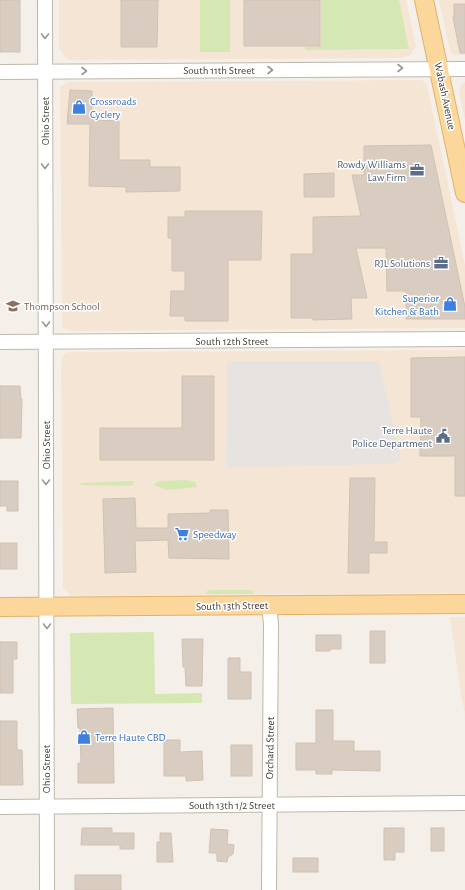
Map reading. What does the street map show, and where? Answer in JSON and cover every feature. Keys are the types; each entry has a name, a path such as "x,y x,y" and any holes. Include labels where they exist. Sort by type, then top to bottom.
{"main road":[{"name":"Wabash Avenue","path":"424,0 465,193"},
{"name":"South 13th Street","path":"0,608 465,604"}],"street":[{"name":"Ohio Street","path":"44,0 47,890"},
{"name":"South 11th Street","path":"0,72 465,69"},
{"name":"South 12th Street","path":"0,342 46,343 465,339"},
{"name":"Orchard Street","path":"269,606 271,624 269,890"},
{"name":"South 13th 1/2 Street","path":"0,807 46,805 465,803"}],"shaded area":[{"path":"59,0 406,0 416,46 411,55 402,58 70,60 65,57 59,49"},
{"path":"439,0 465,0 465,55 453,55 450,50"},
{"path":"422,80 427,85 465,265 465,328 69,331 62,327 60,87 68,82"},
{"path":"465,82 465,120 459,92 460,86"},
{"path":"465,350 465,593 72,596 63,589 61,365 63,356 69,352"},
{"path":"227,361 379,361 401,460 392,464 226,467"},
{"path":"450,617 465,617 465,714 461,694"}],"green space":[{"path":"200,0 230,0 230,52 200,52"},
{"path":"321,0 399,0 409,49 305,50 305,47 321,46"},
{"path":"187,480 195,482 197,487 167,490 154,485 159,481"},
{"path":"134,482 132,486 79,485 82,483"},
{"path":"248,590 253,591 254,594 206,594 207,591"},
{"path":"154,632 155,694 202,693 202,703 71,704 70,633"}],"building":[{"path":"0,0 20,0 20,52 0,52"},
{"path":"121,0 158,0 157,47 121,47"},
{"path":"244,0 320,0 320,46 244,46"},
{"path":"454,4 465,4 465,53 460,53 453,17"},
{"path":"70,90 92,91 92,120 119,121 119,160 150,160 150,167 180,167 180,191 126,192 126,187 89,186 90,124 67,124"},
{"path":"431,145 465,307 465,319 406,319 406,291 387,291 386,248 356,248 367,298 351,298 352,319 313,320 313,318 291,318 291,254 313,254 313,217 361,216 352,175 364,175 364,146"},
{"path":"334,173 334,197 304,197 304,174"},
{"path":"185,211 262,211 261,260 228,260 228,321 185,321 185,316 170,316 171,291 185,291 185,271 172,271 172,238 168,238 168,217 185,217"},
{"name":"Terre Haute Police Department","path":"465,357 465,496 455,496 455,456 420,456 421,417 411,417 411,358"},
{"path":"182,376 214,376 214,460 100,460 100,428 182,428"},
{"path":"0,386 20,386 22,399 21,438 0,438"},
{"path":"350,478 375,478 374,542 387,542 387,553 369,553 369,573 348,573"},
{"path":"0,481 18,481 18,511 7,511 7,506 0,506"},
{"path":"135,498 136,528 168,528 168,514 210,513 210,510 228,510 229,559 169,558 168,540 135,541 136,572 105,573 103,499"},
{"path":"0,543 17,543 17,569 0,569"},
{"path":"370,631 385,631 385,663 370,663"},
{"path":"316,635 341,635 341,649 316,651"},
{"path":"182,639 203,639 202,686 186,686 185,667 183,667"},
{"path":"0,642 17,642 17,659 13,659 13,693 0,693"},
{"path":"228,658 240,658 240,672 251,672 251,699 228,699"},
{"path":"113,708 114,783 78,783 78,763 81,763 80,728 78,728 77,709"},
{"path":"316,710 333,710 333,741 354,741 354,751 380,751 380,771 332,770 332,774 316,774 316,770 296,770 296,743 316,743"},
{"path":"0,721 17,721 17,750 22,750 23,785 0,785"},
{"path":"164,740 180,740 180,752 202,751 203,780 186,781 186,776 164,776"},
{"path":"231,745 252,745 252,776 231,776"},
{"path":"82,828 112,828 112,833 134,833 134,849 120,849 120,845 81,845"},
{"path":"384,828 404,828 404,852 395,852 395,860 384,860"},
{"path":"431,828 444,828 444,851 431,851"},
{"path":"211,829 228,830 227,844 234,845 233,854 228,857 227,862 217,861 217,853 209,853"},
{"path":"160,833 171,833 173,862 157,862 157,842 160,842"},
{"path":"293,858 318,858 318,872 293,872"},
{"path":"75,875 121,875 121,890 75,890"}],"place":[{"name":"Crossroads Cyclery","path":"79,107"},
{"name":"Rowdy Williams Law Firm","path":"417,170"},
{"name":"RJL Solutions","path":"441,263"},
{"name":"Superior Kitchen & Bath","path":"450,304"},
{"name":"Thompson School","path":"13,306"},
{"name":"Terre Haute Police Department","path":"443,436"},
{"name":"Speedway","path":"182,534"},
{"name":"Terre Haute CBD","path":"84,737"}]}
